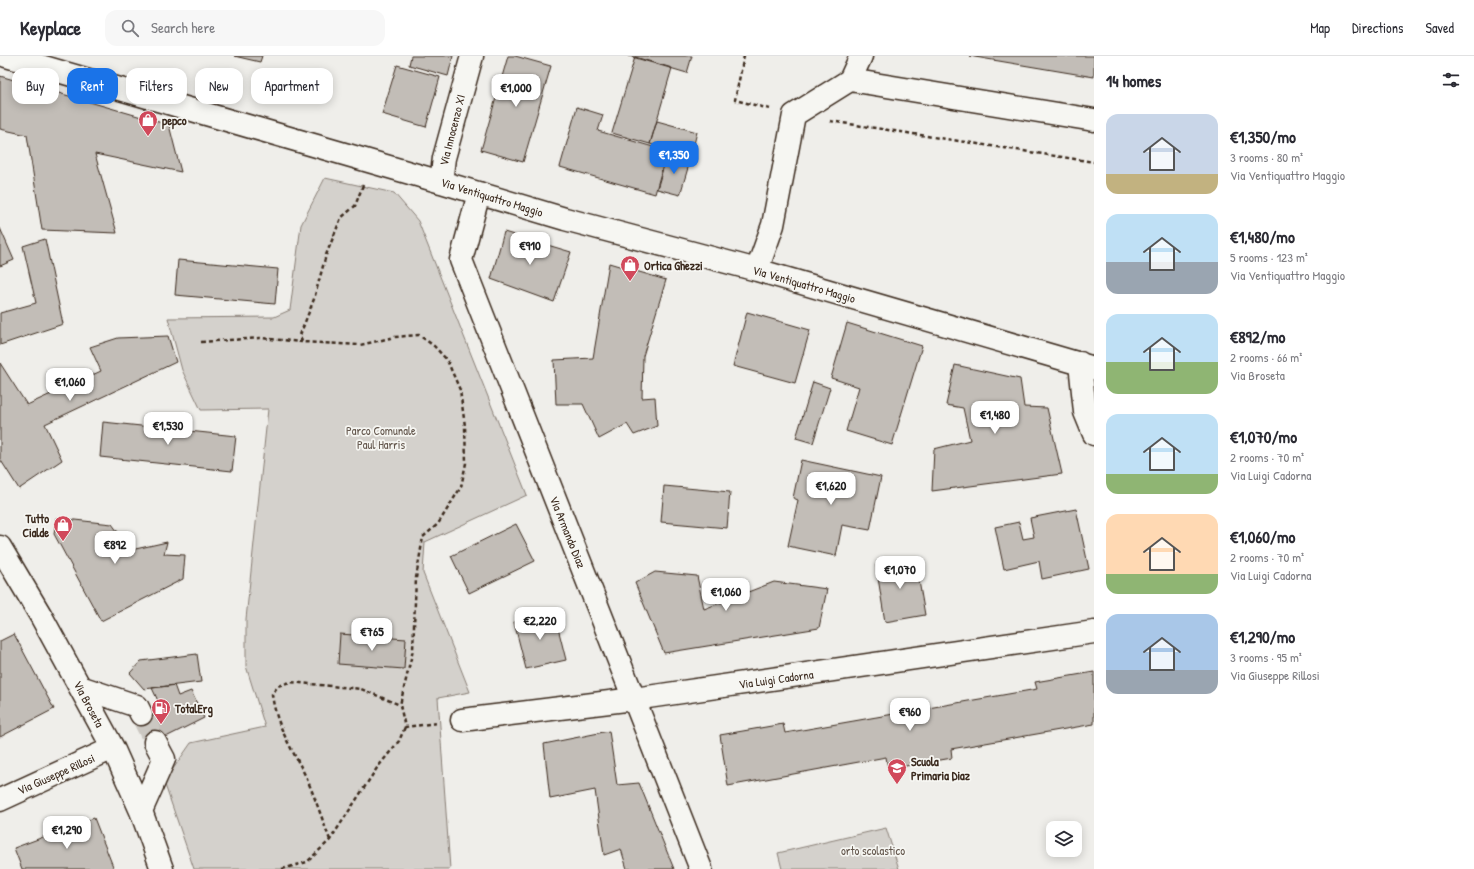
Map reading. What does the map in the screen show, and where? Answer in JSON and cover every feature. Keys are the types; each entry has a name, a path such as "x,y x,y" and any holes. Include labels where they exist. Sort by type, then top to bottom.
{"street":[{"name":"Via Ventiquattro Maggio","path":"6,56 35,60 565,219 757,270 1087,366"},
{"name":"Via Innocenzo XI","path":"440,182 444,158 472,56"},
{"path":"757,270 773,225 794,115 850,80 861,56"},
{"path":"850,80 1094,120"},
{"name":"Via Armando Diaz","path":"479,193 461,260 701,869"},
{"path":"1087,366 1085,412 1094,434"},
{"name":"Via Broseta","path":"0,546 41,616 113,748 141,811 162,869"},
{"name":"Via Luigi Cadorna","path":"462,720 634,700 1093,631"},
{"path":"80,687 137,706 141,714"},
{"path":"141,811 164,759 155,742"},
{"name":"Via Giuseppe Rillosi","path":"0,800 113,748"}],"path":[{"path":"744,56 735,100 794,115 1094,162"},
{"path":"302,342 300,335 314,299 326,256 341,218 355,206 372,162"},
{"path":"201,342 260,338 360,345 395,336 419,335 434,346 447,360 460,390 465,426 466,463 461,487 438,524 423,536 416,578 413,650 400,705 405,727 399,741 377,768 330,840 307,862 282,869"},
{"path":"330,840 306,777 283,734 274,707 272,694 278,686 290,682 361,689 400,705"},
{"path":"405,727 462,720"}],"green space":[{"name":"Parco Comunale Paul Harris","path":"325,178 394,193 418,221 527,495 425,542 423,573 470,692 438,698 450,869 194,869 164,782 191,743 265,727 246,666 246,619 268,409 201,410 182,370 168,318 274,317 290,310 301,225"},
{"name":"orto scolastico","path":"886,828 899,869 782,869 778,853"}],"building":[{"path":"234,56 262,56 260,62"},
{"path":"411,56 453,56 448,76 409,65"},
{"path":"508,56 515,56 551,66 523,162 481,150"},
{"path":"629,56 692,56 687,73"},
{"path":"969,56 1094,56 1094,77"},
{"path":"635,57 672,68 650,144 612,133"},
{"path":"397,65 440,77 426,127 382,114"},
{"path":"0,76 12,79 12,104 59,104 59,93 67,95 67,104 97,104 169,125 181,172 95,154 117,233 42,230 27,135 0,129"},
{"path":"577,107 603,115 598,131 667,151 655,194 560,167"},
{"path":"657,121 697,132 691,156 650,144"},
{"path":"667,155 690,161 680,195 657,189"},
{"path":"0,228 14,260 0,266"},
{"path":"504,232 571,252 554,302 491,279"},
{"path":"45,239 63,324 0,345 0,313 36,303 23,246"},
{"path":"178,260 278,269 275,304 175,295"},
{"path":"609,263 666,280 643,356 642,398 655,397 657,426 634,435 627,424 599,439 583,404 556,404 554,360 593,358"},
{"path":"747,312 810,330 795,383 733,366"},
{"path":"847,323 922,346 892,445 846,431 859,387 831,378"},
{"path":"168,336 176,362 45,424 62,460 19,489 0,459 0,363 27,405 101,371 90,347 118,338"},
{"path":"955,365 1020,379 1024,407 1047,408 1062,474 932,491 934,449 970,440 963,408 946,405"},
{"path":"813,382 830,388 813,443 796,438"},
{"path":"103,422 236,436 232,471 100,457"},
{"path":"801,460 881,477 870,530 842,525 836,556 788,546 798,500 793,498"},
{"path":"664,486 730,492 727,528 661,522"},
{"path":"1076,509 1089,569 1042,579 1039,561 1004,569 995,527 1019,522 1023,539 1034,537 1030,518"},
{"path":"56,518 112,524 131,550 167,542 164,554 185,555 183,579 101,621 54,534"},
{"path":"516,524 535,561 469,593 451,556"},
{"path":"915,558 925,615 885,622 876,565"},
{"path":"655,572 697,576 704,609 774,582 827,589 819,628 664,653 635,583"},
{"path":"554,612 566,660 526,669 514,622"},
{"path":"14,634 54,709 0,737 0,641"},
{"path":"340,634 406,639 404,669 338,664"},
{"path":"197,654 201,682 144,689 130,673 141,661"},
{"path":"1094,672 1094,724 951,749 952,758 888,769 886,757 728,786 720,735 783,724 785,733 1037,689 1035,682"},
{"path":"174,685 178,696 191,691 204,718 148,746 135,717 160,705 152,688"},
{"path":"609,731 617,785 639,783 674,869 627,869 621,849 604,855 595,790 550,799 544,744"},
{"path":"94,818 114,869 22,869 14,848"}],"tunnel":[{"path":"141,714 155,742"}],"place":[{"name":"pepco","path":"148,137"},
{"name":"Ortica Ghezzi","path":"630,282"},
{"name":"Tutto Cialde","path":"63,542"},
{"name":"TotalErg","path":"161,725"},
{"name":"Scuola Primaria Diaz","path":"897,785"}]}
